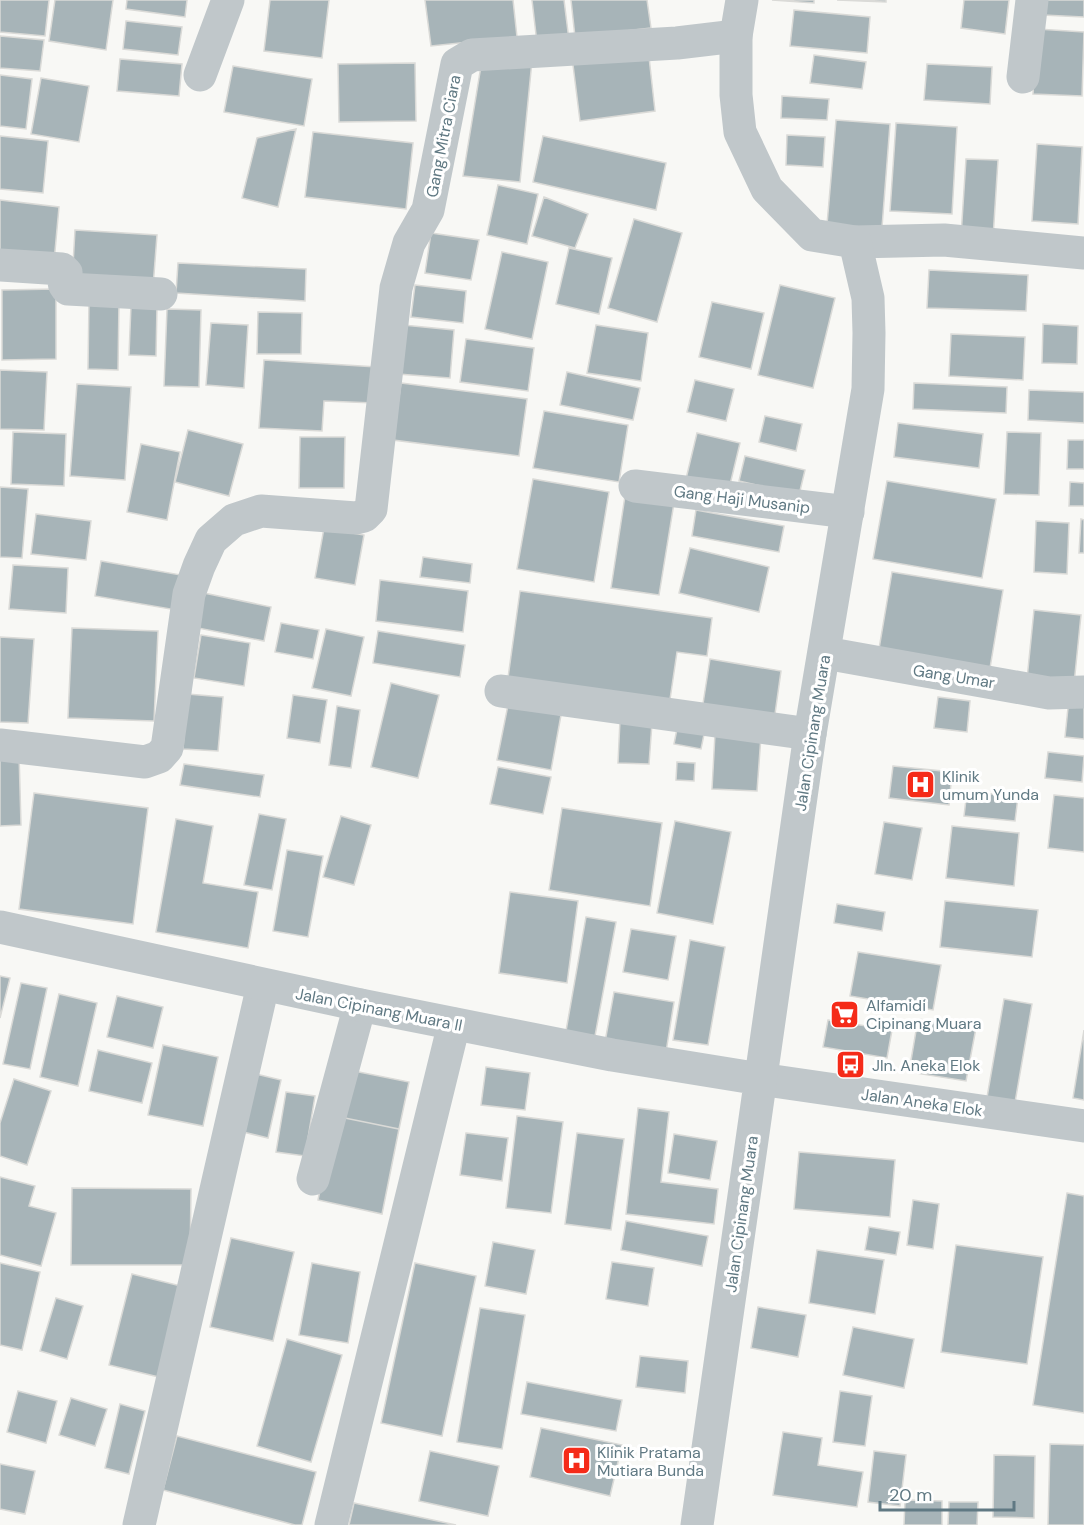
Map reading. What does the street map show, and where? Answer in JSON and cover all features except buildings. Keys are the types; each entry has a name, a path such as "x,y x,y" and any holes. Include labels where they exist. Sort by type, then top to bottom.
{"street":[{"path":"200,75 228,0"},
{"path":"742,0 736,36 736,95 740,132 767,189 812,235 855,243 944,240 1084,253"},
{"path":"1023,77 1032,0"},
{"name":"Gang Mitra Ciara","path":"0,745 145,762 159,757 167,748 189,594 211,540 234,520 261,512 356,518 364,516 370,509 396,288 409,243 428,210 457,64 472,55 677,43 736,36"},
{"name":"Jalan Cipinang Muara","path":"697,1525 810,734 868,389 868,298 855,243"},
{"path":"0,265 62,269 66,273 63,282 68,289 161,294"},
{"name":"Gang Haji Musanip","path":"635,486 848,512"},
{"name":"Gang Umar","path":"825,653 1049,693 1084,692"},
{"path":"501,691 810,734"},
{"name":"Jalan Cipinang Muara II","path":"0,927 454,1024 612,1055 760,1079"},
{"path":"139,1525 263,985"},
{"path":"313,1179 360,1005"},
{"path":"331,1525 454,1024"},
{"name":"Jalan Aneka Elok","path":"760,1079 1084,1126"}],"place":[{"name":"Klinik umum Yunda","path":"921,785"},
{"name":"Alfamidi Cipinang Muara","path":"845,1014"},
{"name":"Jln. Aneka Elok","path":"851,1065"},
{"name":"Klinik Pratama Mutiara Bunda","path":"576,1461"}]}
